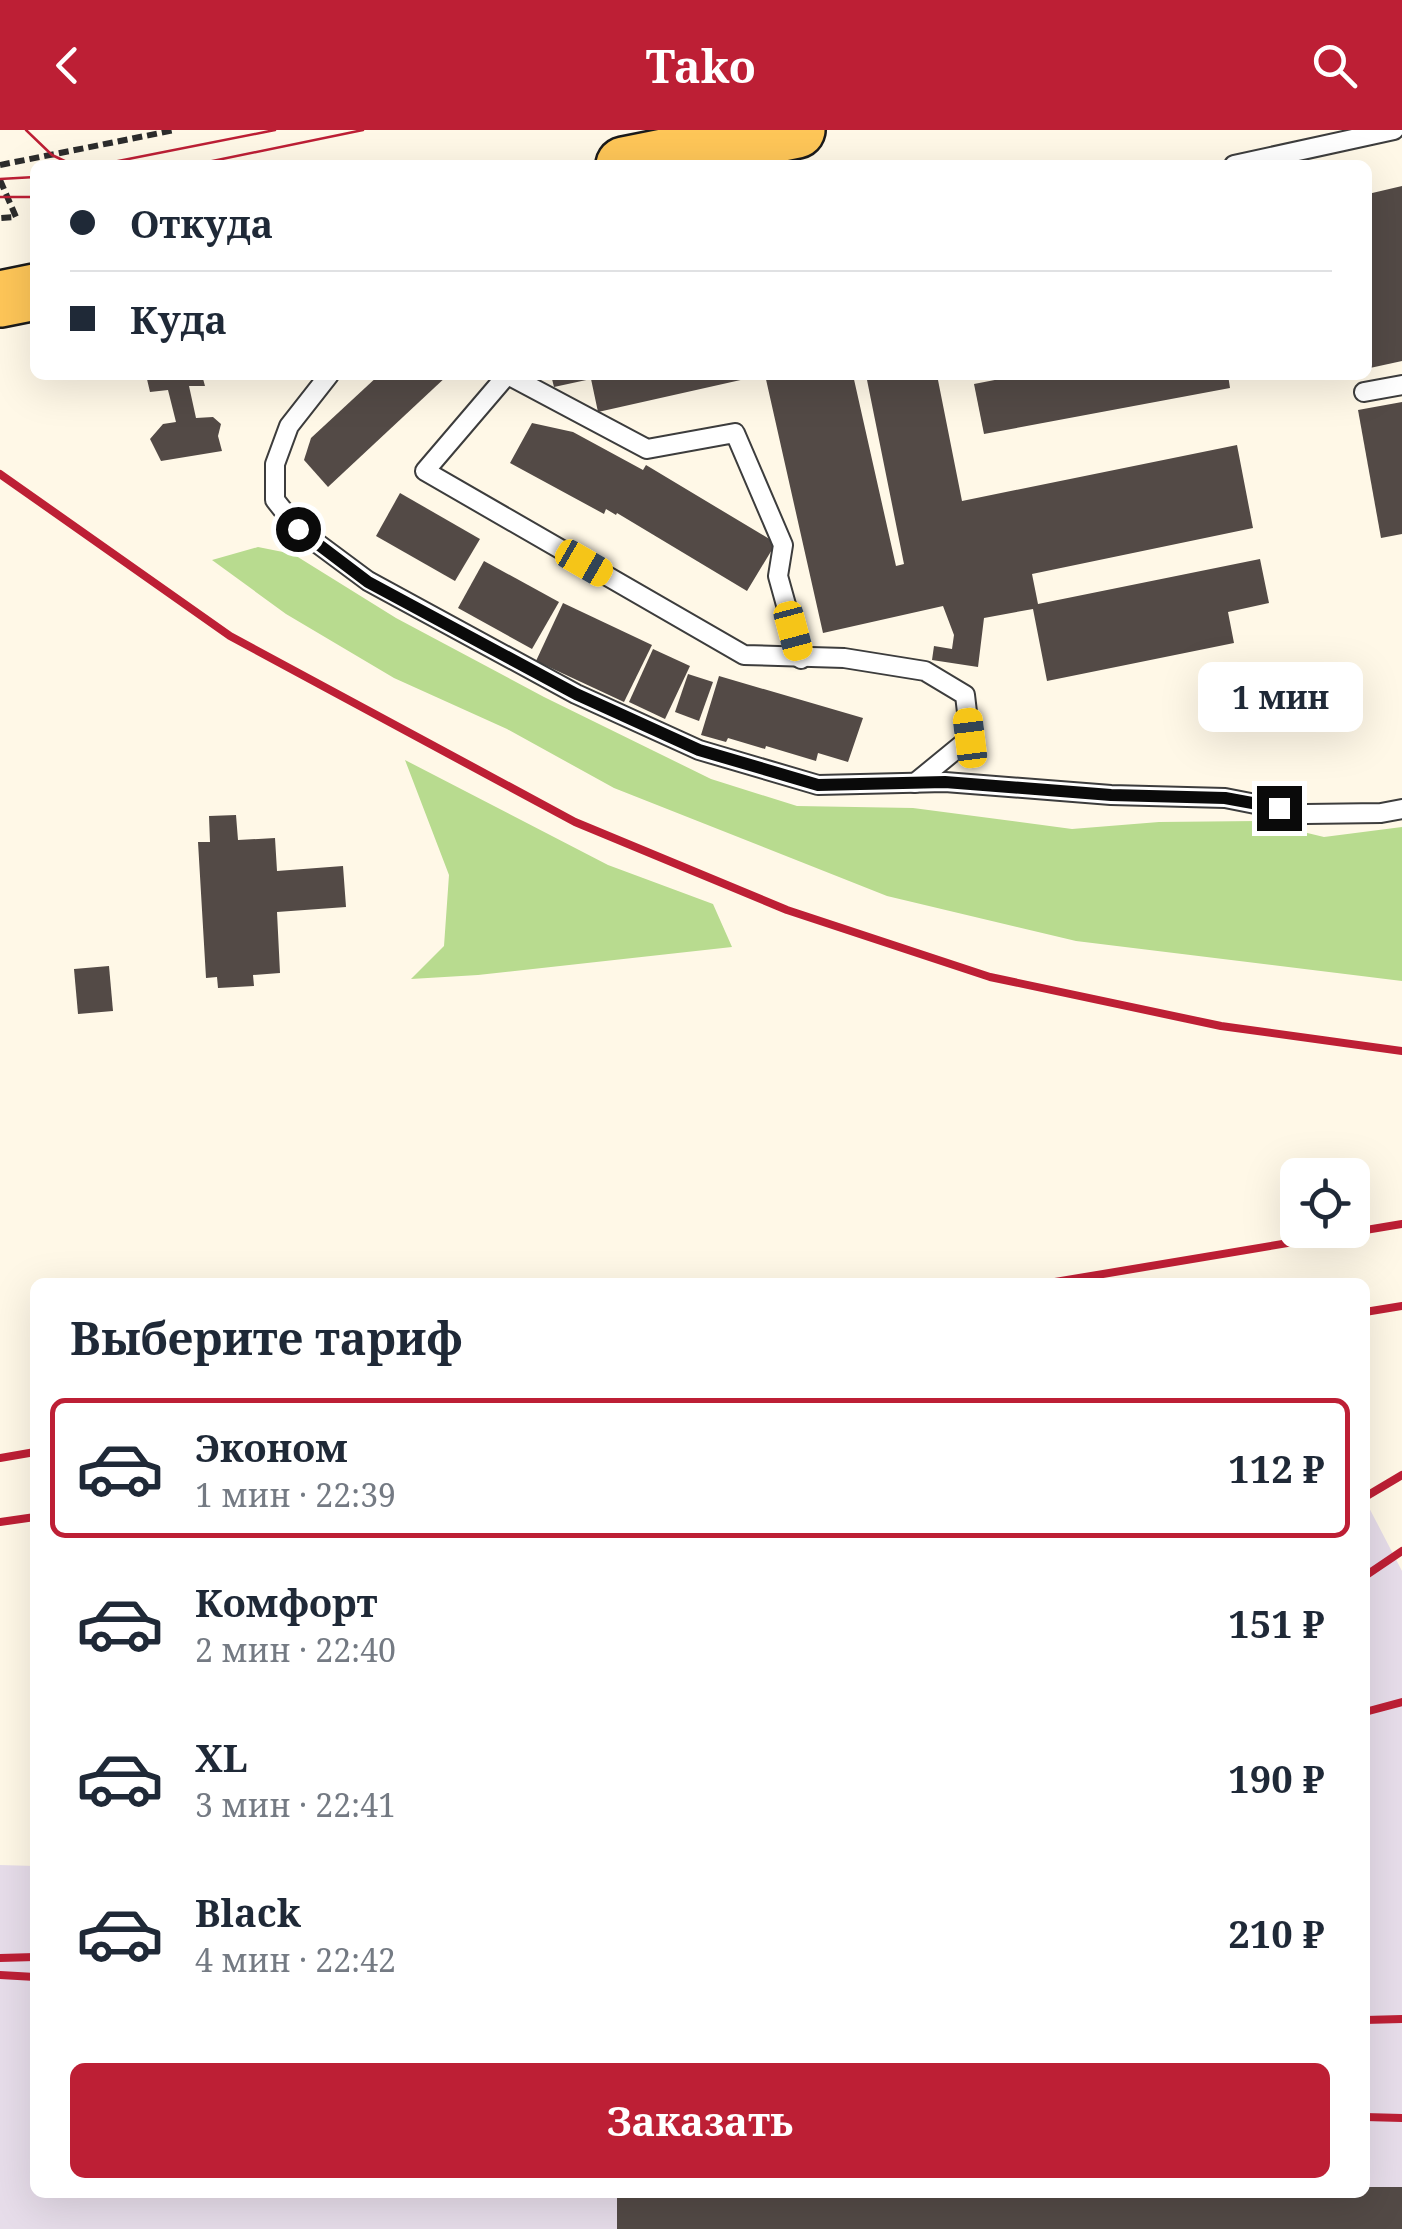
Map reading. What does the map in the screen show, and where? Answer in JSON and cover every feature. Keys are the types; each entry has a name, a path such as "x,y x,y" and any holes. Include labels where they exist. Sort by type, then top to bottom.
{"main road":[{"path":"649,160 797,130"},
{"path":"0,299 30,293"}],"lane":[{"path":"1257,160 1394,130"},
{"path":"326,380 289,426 275,464 275,500 298,529 368,582 576,694 699,750 818,785 915,783 1225,798 1306,814 1381,813 1402,808"},
{"path":"504,380 425,472 744,655 844,658 925,672 965,695 970,738 915,783"},
{"path":"517,380 647,449 735,432 783,546 778,576 801,659"},
{"path":"1364,392 1402,385"}],"path":[{"path":"0,165 175,130"},
{"path":"0,180 16,217 0,218"}],"shaded area":[{"path":"1370,1510 1402,1571 1402,2229 0,2229 0,1865 30,1866 30,2198 1370,2198"}],"green space":[{"path":"258,547 293,554 396,618 711,779 797,806 913,808 1072,829 1159,822 1258,821 1324,837 1402,827 1402,981 1076,941 887,896 614,788 507,729 394,678 286,614 212,560"},
{"path":"405,760 608,865 713,904 732,947 411,979 444,946 449,875"}],"building":[{"path":"1402,186 1402,361 1372,368 1372,193"},
{"path":"147,380 203,380 205,386 189,386 196,418 213,417 221,424 218,436 222,451 161,461 150,439 163,424 176,422 168,390 150,392"},
{"path":"374,380 443,380 328,487 304,460 311,438"},
{"path":"552,380 586,380 554,387"},
{"path":"591,380 741,380 598,412"},
{"path":"766,380 854,380 896,566 904,564 867,380 938,380 962,501 1237,445 1253,528 1032,574 1038,604 1260,559 1269,603 1228,612 1234,643 1047,681 1033,609 984,618 978,667 932,660 934,646 952,649 954,635 943,606 823,633"},
{"path":"995,380 1229,380 1230,388 984,434 974,384"},
{"path":"1402,402 1402,534 1381,538 1358,410"},
{"path":"532,423 573,432 643,470 646,465 776,543 747,591 617,513 606,509 604,514 510,463"},
{"path":"400,493 480,539 455,581 376,536"},
{"path":"484,561 559,602 532,649 458,608"},
{"path":"563,603 652,645 624,702 536,661"},
{"path":"653,649 690,666 665,719 629,702"},
{"path":"688,674 713,682 699,721 675,712"},
{"path":"719,676 863,718 848,762 818,753 816,761 766,746 765,749 701,735"},
{"path":"236,815 238,840 275,838 277,871 343,866 346,907 277,912 280,973 253,975 254,986 218,988 217,977 206,978 198,842 210,842 209,816"},
{"path":"109,966 113,1011 78,1014 74,969"},
{"path":"1370,2187 1402,2187 1402,2229 617,2229 617,2198 1370,2198"}],"tram line":[{"path":"26,130 62,160"},
{"path":"123,160 275,130"},
{"path":"217,160 363,130"},
{"path":"0,179 30,177"},
{"path":"0,197 30,197"}],"railway":[{"path":"0,474 230,636 575,822 787,910 990,977 1221,1026 1402,1051"},
{"path":"1079,1278 1402,1224"},
{"path":"1370,1311 1402,1306"},
{"path":"0,1458 30,1453"},
{"path":"1370,1494 1402,1475"},
{"path":"0,1522 30,1518"},
{"path":"1370,1573 1402,1551"},
{"path":"1370,1711 1402,1702"},
{"path":"0,1958 30,1957"},
{"path":"0,1975 30,1977"},
{"path":"1370,2020 1402,2019"},
{"path":"1370,2117 1402,2118"}],"route":[{"path":"298,529 368,582 576,694 699,750 818,785 945,782 1111,795 1225,798 1279,808"}]}
